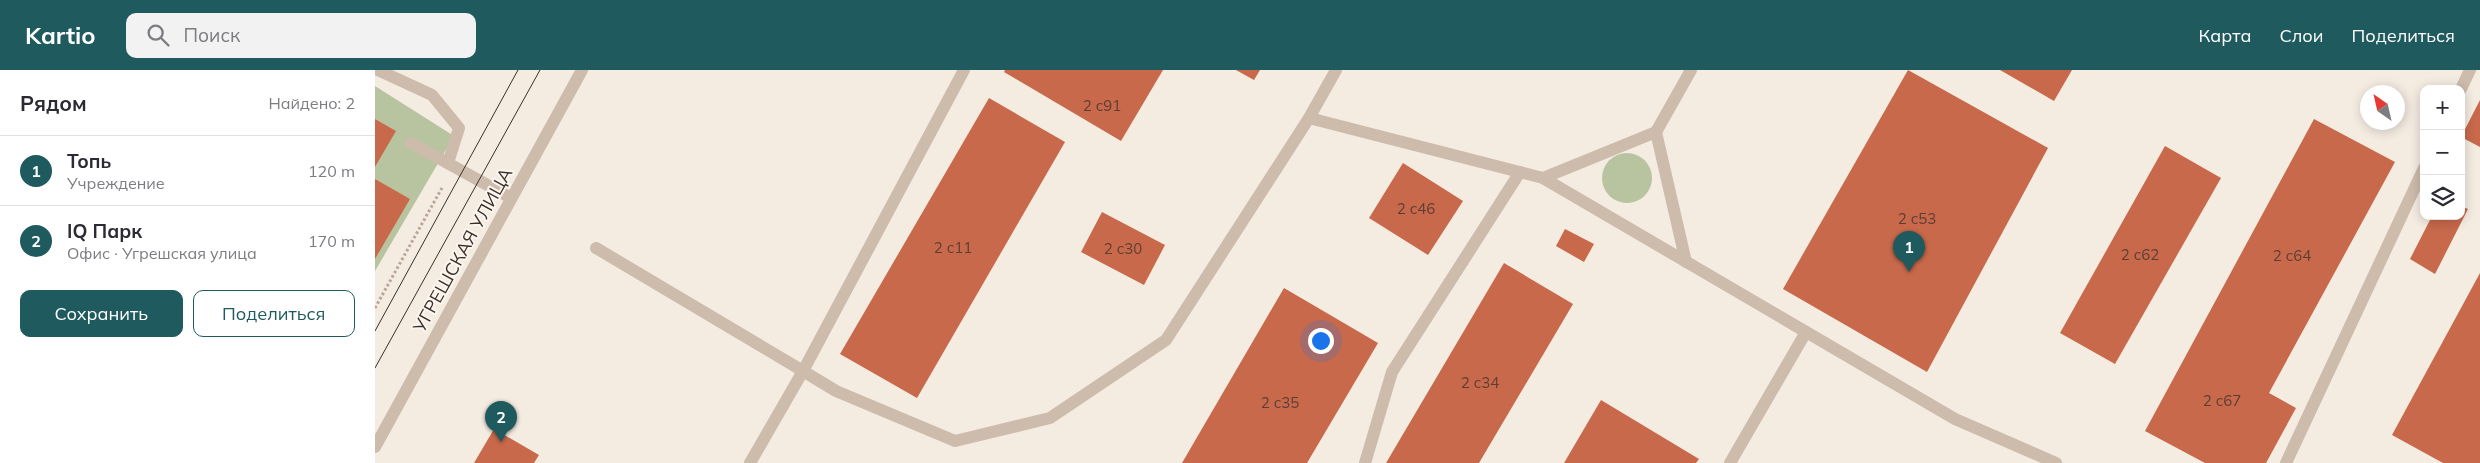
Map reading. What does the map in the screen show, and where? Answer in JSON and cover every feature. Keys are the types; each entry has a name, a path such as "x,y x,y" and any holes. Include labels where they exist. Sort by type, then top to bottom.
{"street":[{"path":"378,70 433,95 459,128 451,164"},
{"name":"УГРЕШСКАЯ УЛИЦА","path":"375,447 582,70"},
{"path":"750,463 803,371 964,70"},
{"path":"595,248 837,391 955,440 1050,418 1166,340 1309,118 1336,70"},
{"path":"1543,178 1656,132 1691,70"},
{"path":"2463,85 2470,70"},
{"path":"1309,118 1543,178 1955,419 2056,463"},
{"path":"1656,132 1686,262"},
{"path":"411,143 511,198"},
{"path":"1365,463 1392,372 1519,172"},
{"path":"2286,463 2421,175"},
{"path":"1730,463 1806,332"}],"path":[{"path":"375,308 451,164"}],"green space":[{"path":"375,86 454,136 375,271"},
{"path":"1627,153 1636,155 1647,164 1652,178 1650,187 1641,198 1627,203 1618,201 1607,192 1602,178 1604,169 1613,158"}],"building":[{"path":"1005,70 1163,70 1121,141 1004,72"},
{"path":"1236,70 1260,70 1254,80"},
{"path":"1908,70 2048,148 1927,372 1783,289"},
{"path":"2000,70 2072,70 2054,101"},
{"path":"989,98 1065,142 917,398 840,354"},
{"path":"2480,100 2480,147 2465,139 2465,129"},
{"path":"375,119 396,131 375,167"},
{"path":"2314,119 2395,162 2269,393 2296,408 2266,463 2205,463 2145,431"},
{"path":"2165,146 2221,178 2115,364 2060,333"},
{"path":"1403,163 1463,201 1428,255 1369,218"},
{"path":"375,179 410,199 375,259"},
{"path":"1102,212 1165,245 1144,285 1081,252"},
{"path":"2430,220 2462,220 2435,274 2410,259"},
{"path":"1565,229 1594,244 1584,262 1556,246"},
{"path":"1504,263 1573,304 1479,463 1386,463"},
{"path":"2480,273 2480,463 2443,463 2392,435"},
{"path":"1284,288 1378,343 1307,463 1182,463"},
{"path":"1601,400 1699,459 1696,463 1564,463"},
{"path":"494,429 539,455 534,463 474,463"}],"tram line":[{"path":"375,331 518,70"},
{"path":"375,368 540,70"}],"place":[{"name":"Топь","path":"1909,272"},
{"name":"IQ Парк","path":"501,442"}]}
